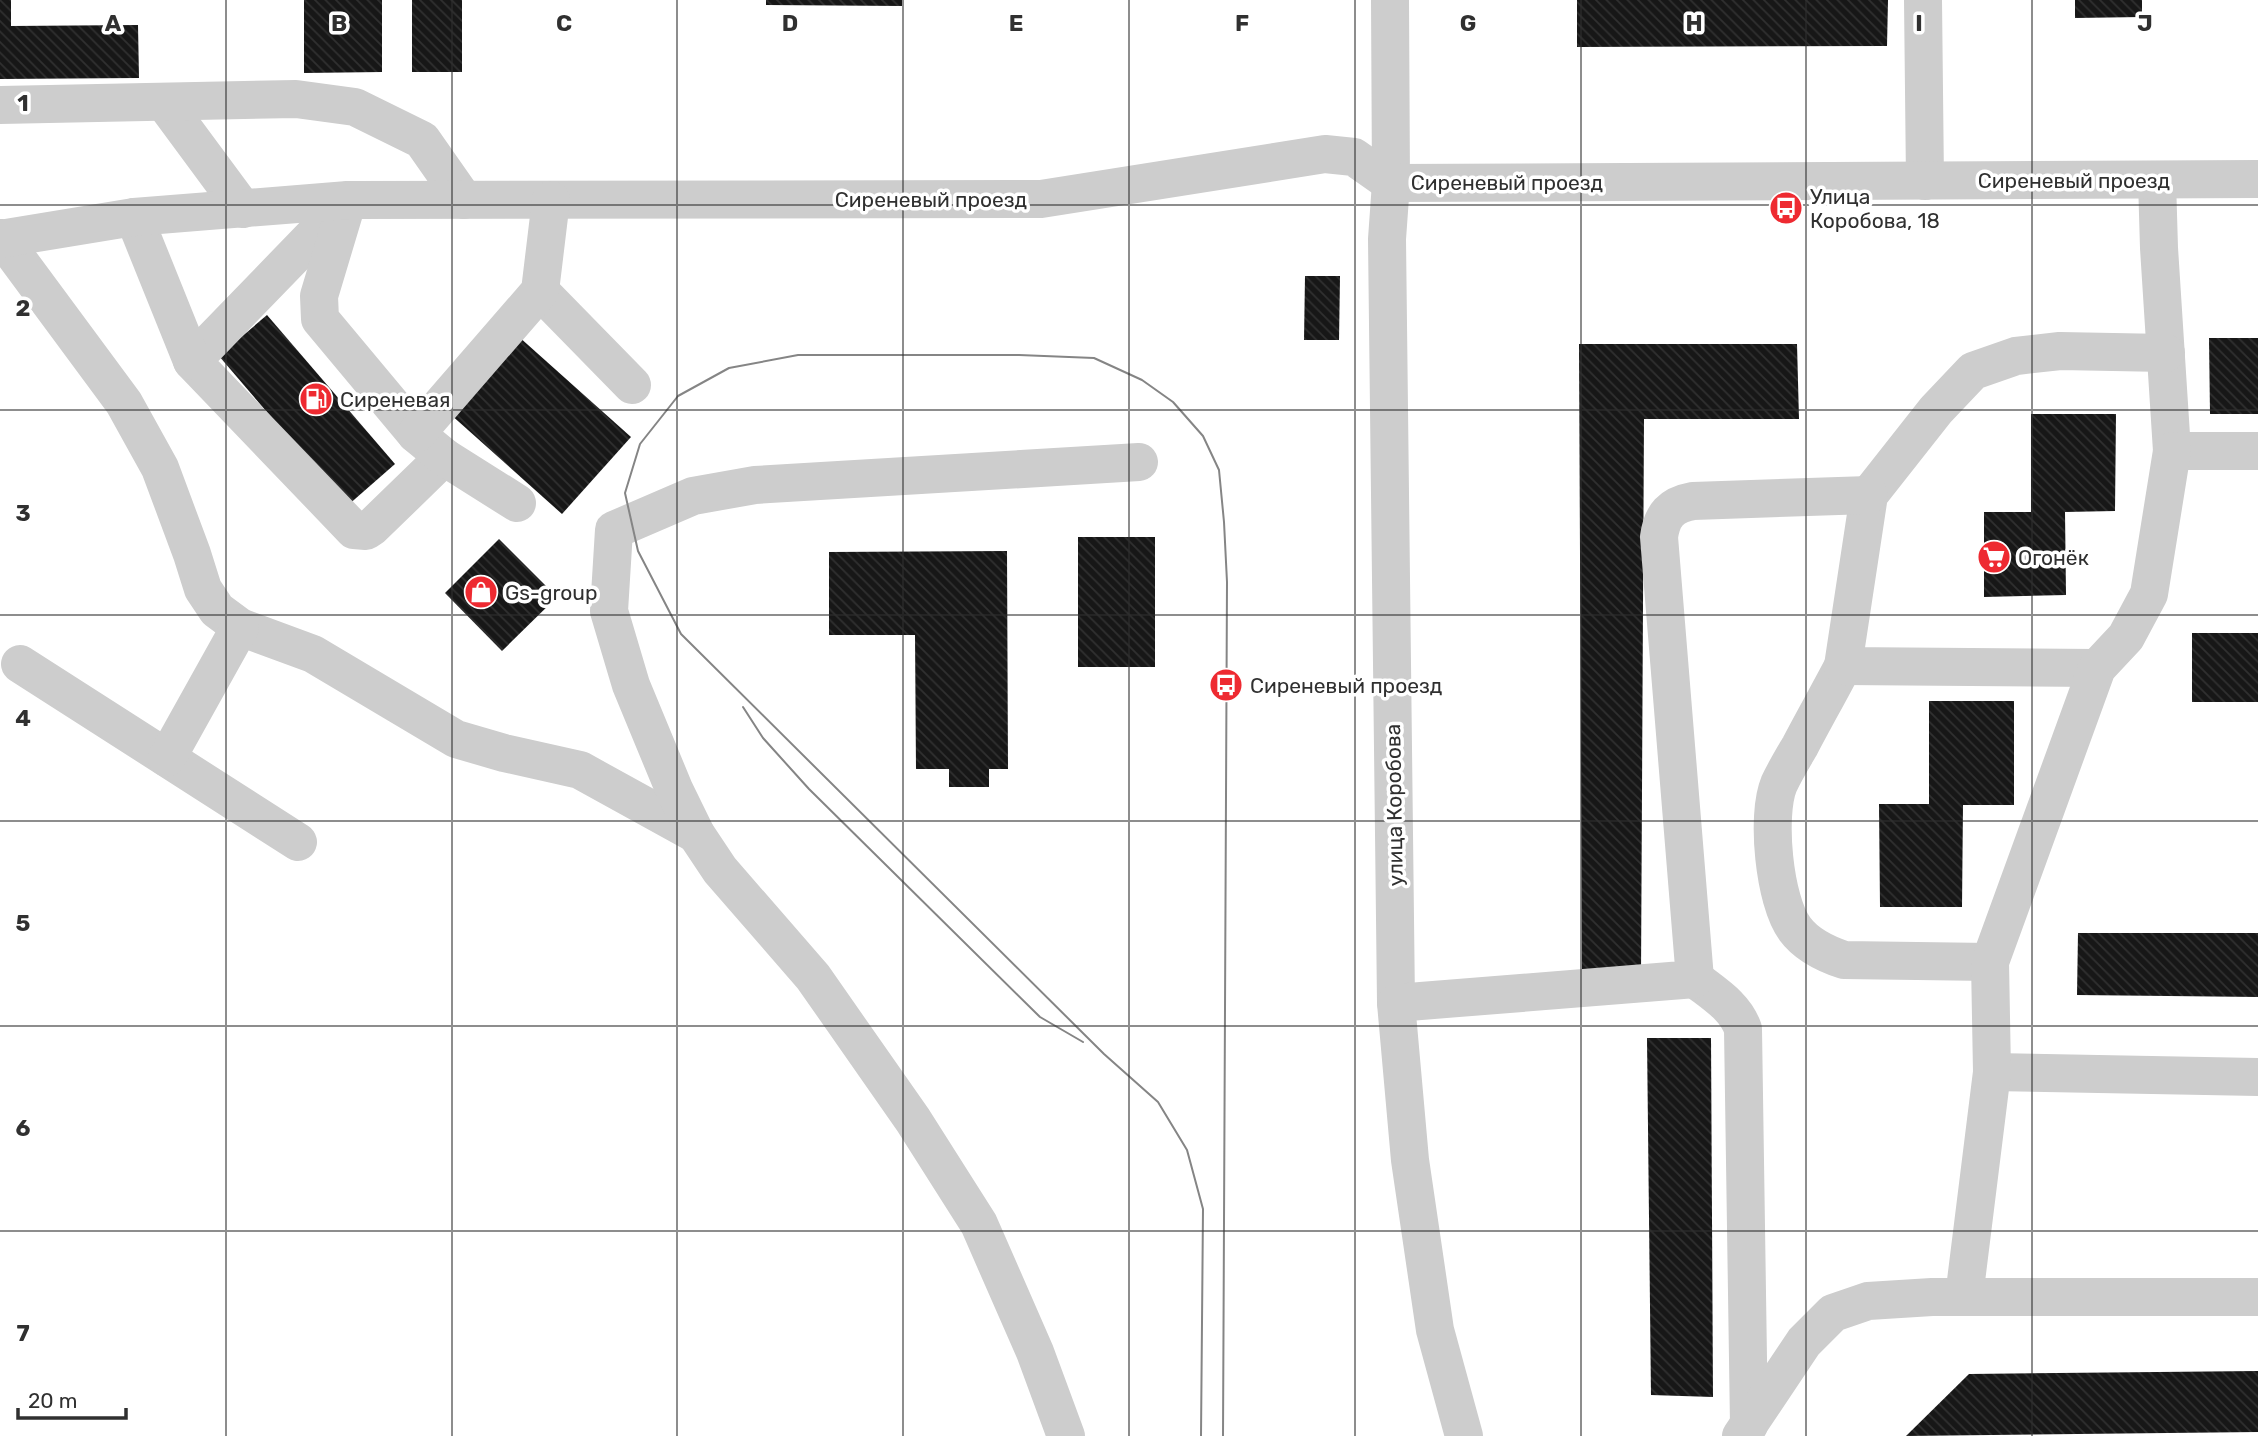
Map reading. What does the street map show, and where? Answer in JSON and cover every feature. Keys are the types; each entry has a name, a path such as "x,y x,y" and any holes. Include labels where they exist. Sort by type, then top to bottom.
{"street":[{"name":"улица Коробова","path":"1390,0 1391,183 1387,239 1396,1003 1410,1160 1435,1330 1464,1436"},
{"path":"1923,0 1926,181"},
{"path":"0,106 296,99 355,107 422,140 464,200"},
{"path":"164,102 243,209"},
{"name":"Сиреневый проезд","path":"1,238 134,218 348,200 1041,199 1325,154 1354,157 1391,183 2258,179"},
{"path":"1964,1297 1992,1072 1990,962 2097,668 2126,637 2149,594 2172,452 2158,248 2157,180"},
{"path":"192,362 348,200"},
{"path":"348,200 319,296 320,319 430,445 517,503"},
{"path":"134,218 192,362 354,530 366,531 372,527 540,291 551,200"},
{"path":"1,238 124,403 160,468 202,589 217,610 240,627 313,654 456,739 503,753 580,770 696,834"},
{"path":"540,291 632,385"},
{"path":"1990,962 1844,960 1826,954 1811,944 1796,930 1780,899 1772,817 1779,785 1843,666 1870,495 1936,410 1973,371 2016,356 2060,351 2166,353"},
{"path":"2172,452 2258,451"},
{"path":"1066,1436 1035,1352 979,1224 913,1120 813,976 720,870 696,834 631,685 609,611 614,530 693,496 755,485 1139,462"},
{"path":"1695,979 1660,524 1668,512 1679,504 1693,501 1870,495"},
{"path":"167,758 240,627"},
{"path":"20,664 298,842"},
{"path":"1843,666 2097,668"},
{"path":"1396,1003 1695,979 1739,1017 1743,1030 1745,1431"},
{"path":"1992,1072 2258,1077"},
{"path":"1745,1431 1804,1342 1833,1313 1868,1301 1964,1297 2258,1297"}],"building":[{"path":"0,0 11,0 11,26 138,25 139,78 0,79"},
{"path":"304,0 382,0 382,72 304,73"},
{"path":"412,0 462,0 462,72 412,72"},
{"path":"766,0 902,0 902,6 766,5"},
{"path":"1577,0 1888,0 1887,46 1577,47"},
{"path":"2075,0 2142,0 2142,17 2075,18"},
{"path":"1305,276 1340,276 1339,340 1304,340"},
{"path":"267,315 395,464 347,506 219,356"},
{"path":"518,336 631,437 562,514 449,413"},
{"path":"2209,338 2258,338 2258,414 2210,414"},
{"path":"1579,344 1797,344 1799,419 1644,419 1641,976 1582,976"},
{"path":"2031,414 2116,414 2115,511 2065,512 2066,595 1984,597 1984,512 2031,512"},
{"path":"1078,537 1155,537 1155,667 1078,667"},
{"path":"499,539 557,597 502,651 445,593"},
{"path":"1007,551 1008,769 989,769 989,787 949,787 949,769 916,769 915,635 829,635 829,552"},
{"path":"2192,633 2258,633 2258,702 2192,702"},
{"path":"1929,701 2014,701 2014,805 1963,805 1962,907 1880,907 1879,804 1929,804"},
{"path":"2078,933 2258,933 2258,997 2077,995"},
{"path":"1647,1038 1711,1038 1713,1397 1651,1395"},
{"path":"2258,1371 2258,1432 1906,1436 1969,1374"}],"tram line":[{"path":"1201,1436 1203,1209 1187,1150 1158,1102 1104,1054 681,634 638,551 625,493 640,444 678,396 729,368 798,355 1019,355 1094,358 1142,380 1173,402 1203,436 1219,470 1227,582 1223,1436"},
{"path":"743,707 763,738 809,789 1040,1017 1083,1042"}],"place":[{"name":"Улица Коробова, 18","path":"1786,208"},
{"name":"Сиреневая","path":"316,399"},
{"name":"Огонёк","path":"1994,557"},
{"name":"Gs-group","path":"481,592"},
{"name":"Сиреневый проезд","path":"1226,685"}]}
